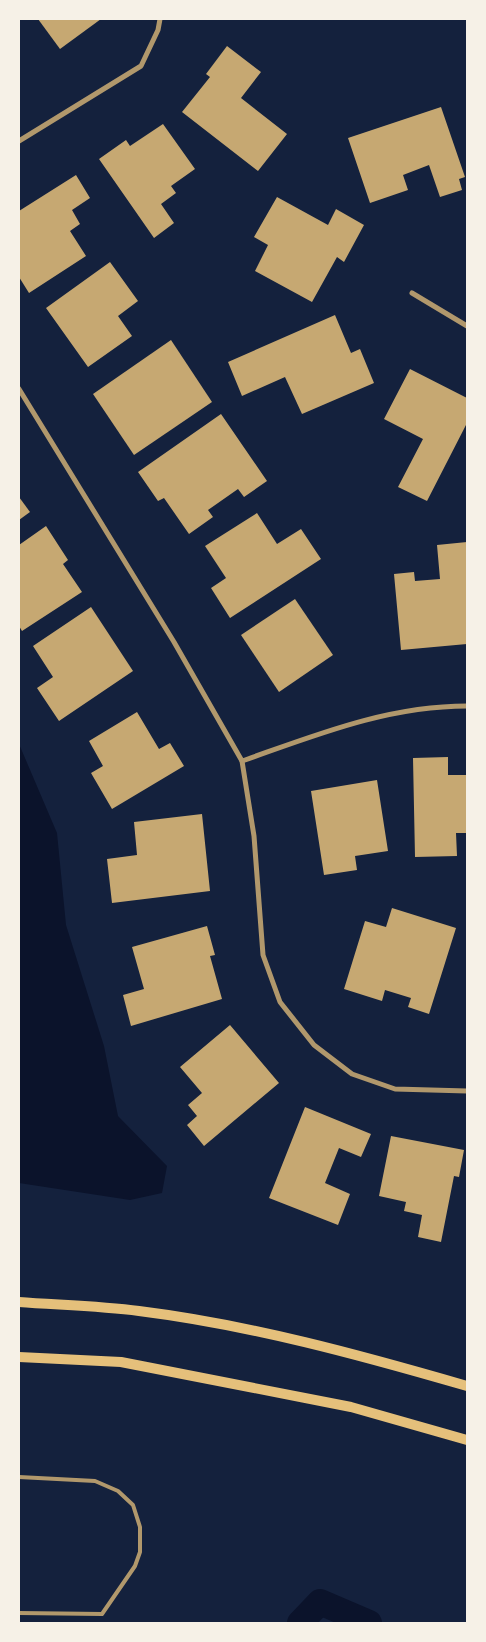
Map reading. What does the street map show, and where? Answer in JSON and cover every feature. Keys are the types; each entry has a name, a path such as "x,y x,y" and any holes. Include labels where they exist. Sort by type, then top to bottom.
{"main road":[{"path":"19,1302 140,1311 272,1335 358,1355 467,1386"},
{"path":"19,1357 130,1364 351,1406 467,1440"}],"street":[{"path":"19,141 141,66 158,30 160,19"},
{"path":"412,293 467,326"},
{"path":"19,389 174,642 242,761 254,836 263,955 280,1002 314,1045 352,1074 395,1089 467,1091"},
{"path":"242,761 362,719 436,706 467,706"}],"lane":[{"path":"19,1477 95,1481 118,1491 133,1504 140,1527 140,1552 135,1566 102,1614 19,1613"}],"water":[{"path":"19,744 57,833 66,925 104,1046 118,1116 167,1166 162,1193 130,1200 19,1183"}],"building":[{"path":"38,19 101,19 60,49"},
{"path":"227,46 261,72 241,98 287,134 258,171 182,112 210,77 206,74"},
{"path":"441,107 465,177 459,179 462,190 440,197 429,165 403,175 408,190 370,203 348,138"},
{"path":"163,124 195,169 171,186 176,193 161,204 174,223 154,238 99,159 126,140 130,146"},
{"path":"76,175 90,198 72,210 80,224 70,231 86,256 29,293 19,277 19,211"},
{"path":"277,197 328,225 336,209 364,225 344,262 337,257 312,302 255,271 268,245 254,237"},
{"path":"110,262 138,301 118,316 132,336 88,367 46,308"},
{"path":"335,315 351,353 360,349 374,383 302,414 285,377 242,396 228,362"},
{"path":"171,340 212,402 134,455 93,394"},
{"path":"410,369 467,398 467,423 427,501 398,487 423,439 384,419"},
{"path":"221,414 267,481 244,497 238,489 208,510 213,517 189,534 164,498 158,501 138,472"},
{"path":"19,497 30,512 19,520"},
{"path":"257,513 277,544 301,529 321,559 230,618 211,588 226,578 205,546"},
{"path":"46,526 68,560 63,564 82,592 22,631 19,626 19,545"},
{"path":"467,542 467,644 401,650 394,574 414,572 415,581 440,579 437,545"},
{"path":"295,599 333,655 279,692 241,635"},
{"path":"91,607 133,671 59,721 37,688 53,677 33,646"},
{"path":"137,712 159,749 170,743 184,766 112,809 91,773 103,766 89,741"},
{"path":"448,757 448,775 467,775 467,833 456,833 457,856 415,857 413,758"},
{"path":"377,780 388,851 355,856 357,870 324,875 311,791"},
{"path":"202,814 210,891 112,903 107,859 137,855 134,822"},
{"path":"392,908 456,928 429,1014 408,1007 411,998 385,990 382,1001 344,989 365,921 386,927"},
{"path":"207,926 215,955 210,956 222,999 131,1026 123,995 144,989 132,947"},
{"path":"230,1025 279,1083 204,1146 187,1125 197,1116 188,1105 202,1093 180,1067"},
{"path":"305,1107 371,1134 361,1157 339,1148 325,1183 350,1194 338,1225 269,1198"},
{"path":"391,1136 464,1150 459,1177 454,1176 441,1242 418,1237 422,1215 404,1211 406,1202 379,1196"}],"waterway":[{"path":"300,1623 320,1602 369,1623"}]}
